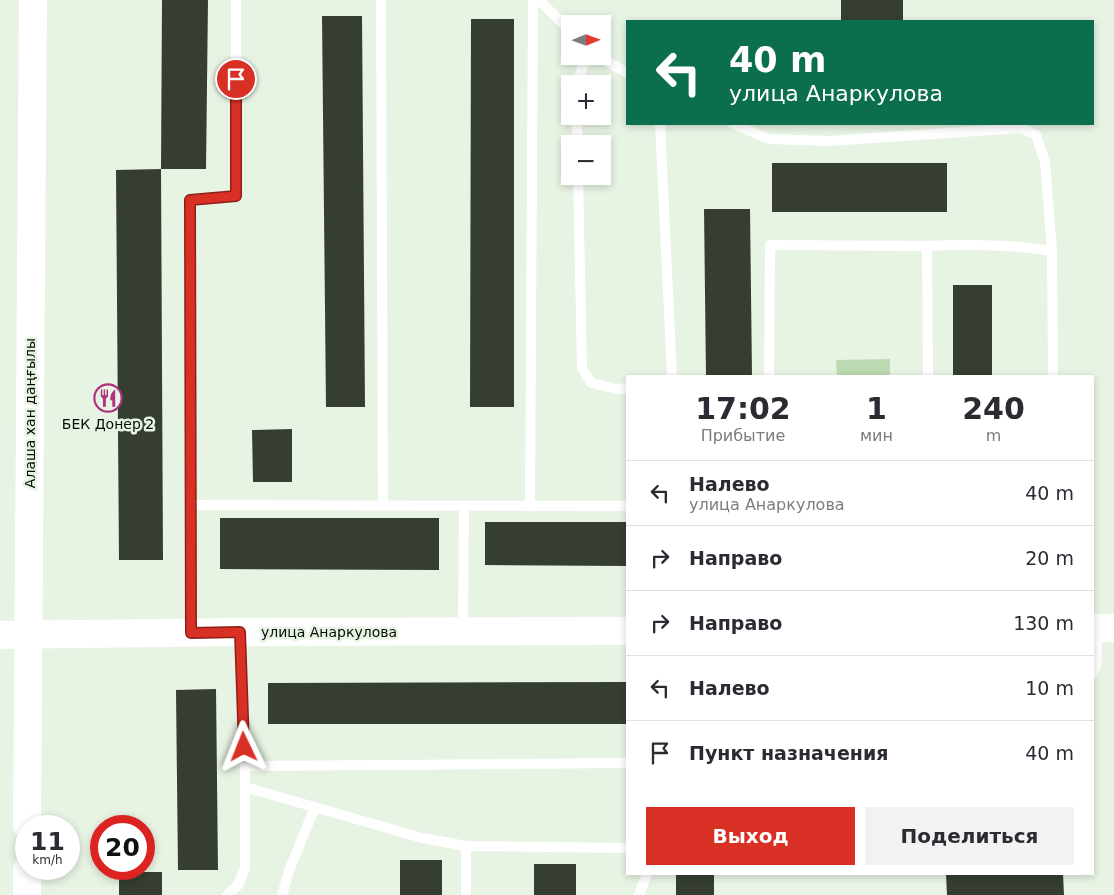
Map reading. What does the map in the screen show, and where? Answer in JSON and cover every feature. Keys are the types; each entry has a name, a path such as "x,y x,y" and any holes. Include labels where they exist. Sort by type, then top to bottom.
{"main road":[{"name":"Алаша хан даңғылы","path":"28,815 33,0"},
{"name":"улица Анаркулова","path":"0,635 626,631"},
{"path":"27,880 27,895"}],"lane":[{"path":"191,633 190,200 236,196 236,0"},
{"path":"381,0 383,505"},
{"path":"530,506 533,0"},
{"path":"539,0 561,22"},
{"path":"611,63 626,73"},
{"path":"660,125 672,375"},
{"path":"735,125 769,139 829,141 1021,128 1036,135 1045,162 1052,251 1053,375"},
{"path":"578,185 582,368 591,383 617,389 626,388"},
{"path":"769,375 770,244 1011,245 1052,251"},
{"path":"927,246 928,375"},
{"path":"191,505 626,506"},
{"path":"463,632 464,506"},
{"path":"1094,670 1102,628"},
{"path":"226,895 238,886 245,868 245,766 240,632"},
{"path":"245,766 626,763"},
{"path":"245,788 422,838 466,846 626,848"},
{"path":"282,895 289,871 315,807"},
{"path":"466,846 466,895"},
{"path":"639,895 647,875"}],"green space":[{"path":"890,359 890,375 837,375 836,360"}],"building":[{"path":"162,0 208,0 206,169 161,169"},
{"path":"841,0 903,0 903,20 841,20"},
{"path":"322,16 362,16 365,407 326,407"},
{"path":"471,19 514,19 514,407 470,407"},
{"path":"772,163 947,163 947,212 772,212"},
{"path":"161,169 163,560 119,560 116,170"},
{"path":"704,209 750,209 752,375 706,375"},
{"path":"953,285 992,285 992,375 953,375"},
{"path":"292,429 292,482 253,482 252,430"},
{"path":"220,518 439,518 439,570 220,569"},
{"path":"485,522 626,522 626,566 485,565"},
{"path":"626,682 626,724 268,724 268,683"},
{"path":"216,689 218,870 178,870 176,690"},
{"path":"400,860 442,860 442,895 400,895"},
{"path":"534,864 576,864 576,895 534,895"},
{"path":"155,872 162,872 162,895 119,895 119,880 155,880"},
{"path":"676,875 714,875 714,895 676,895"},
{"path":"946,875 1063,875 1064,895 947,895"}],"place":[{"name":"БЕК Донер 2","path":"108,398"}],"route":[{"path":"236,79 236,196 190,200 191,633 240,632 244,747"}]}
